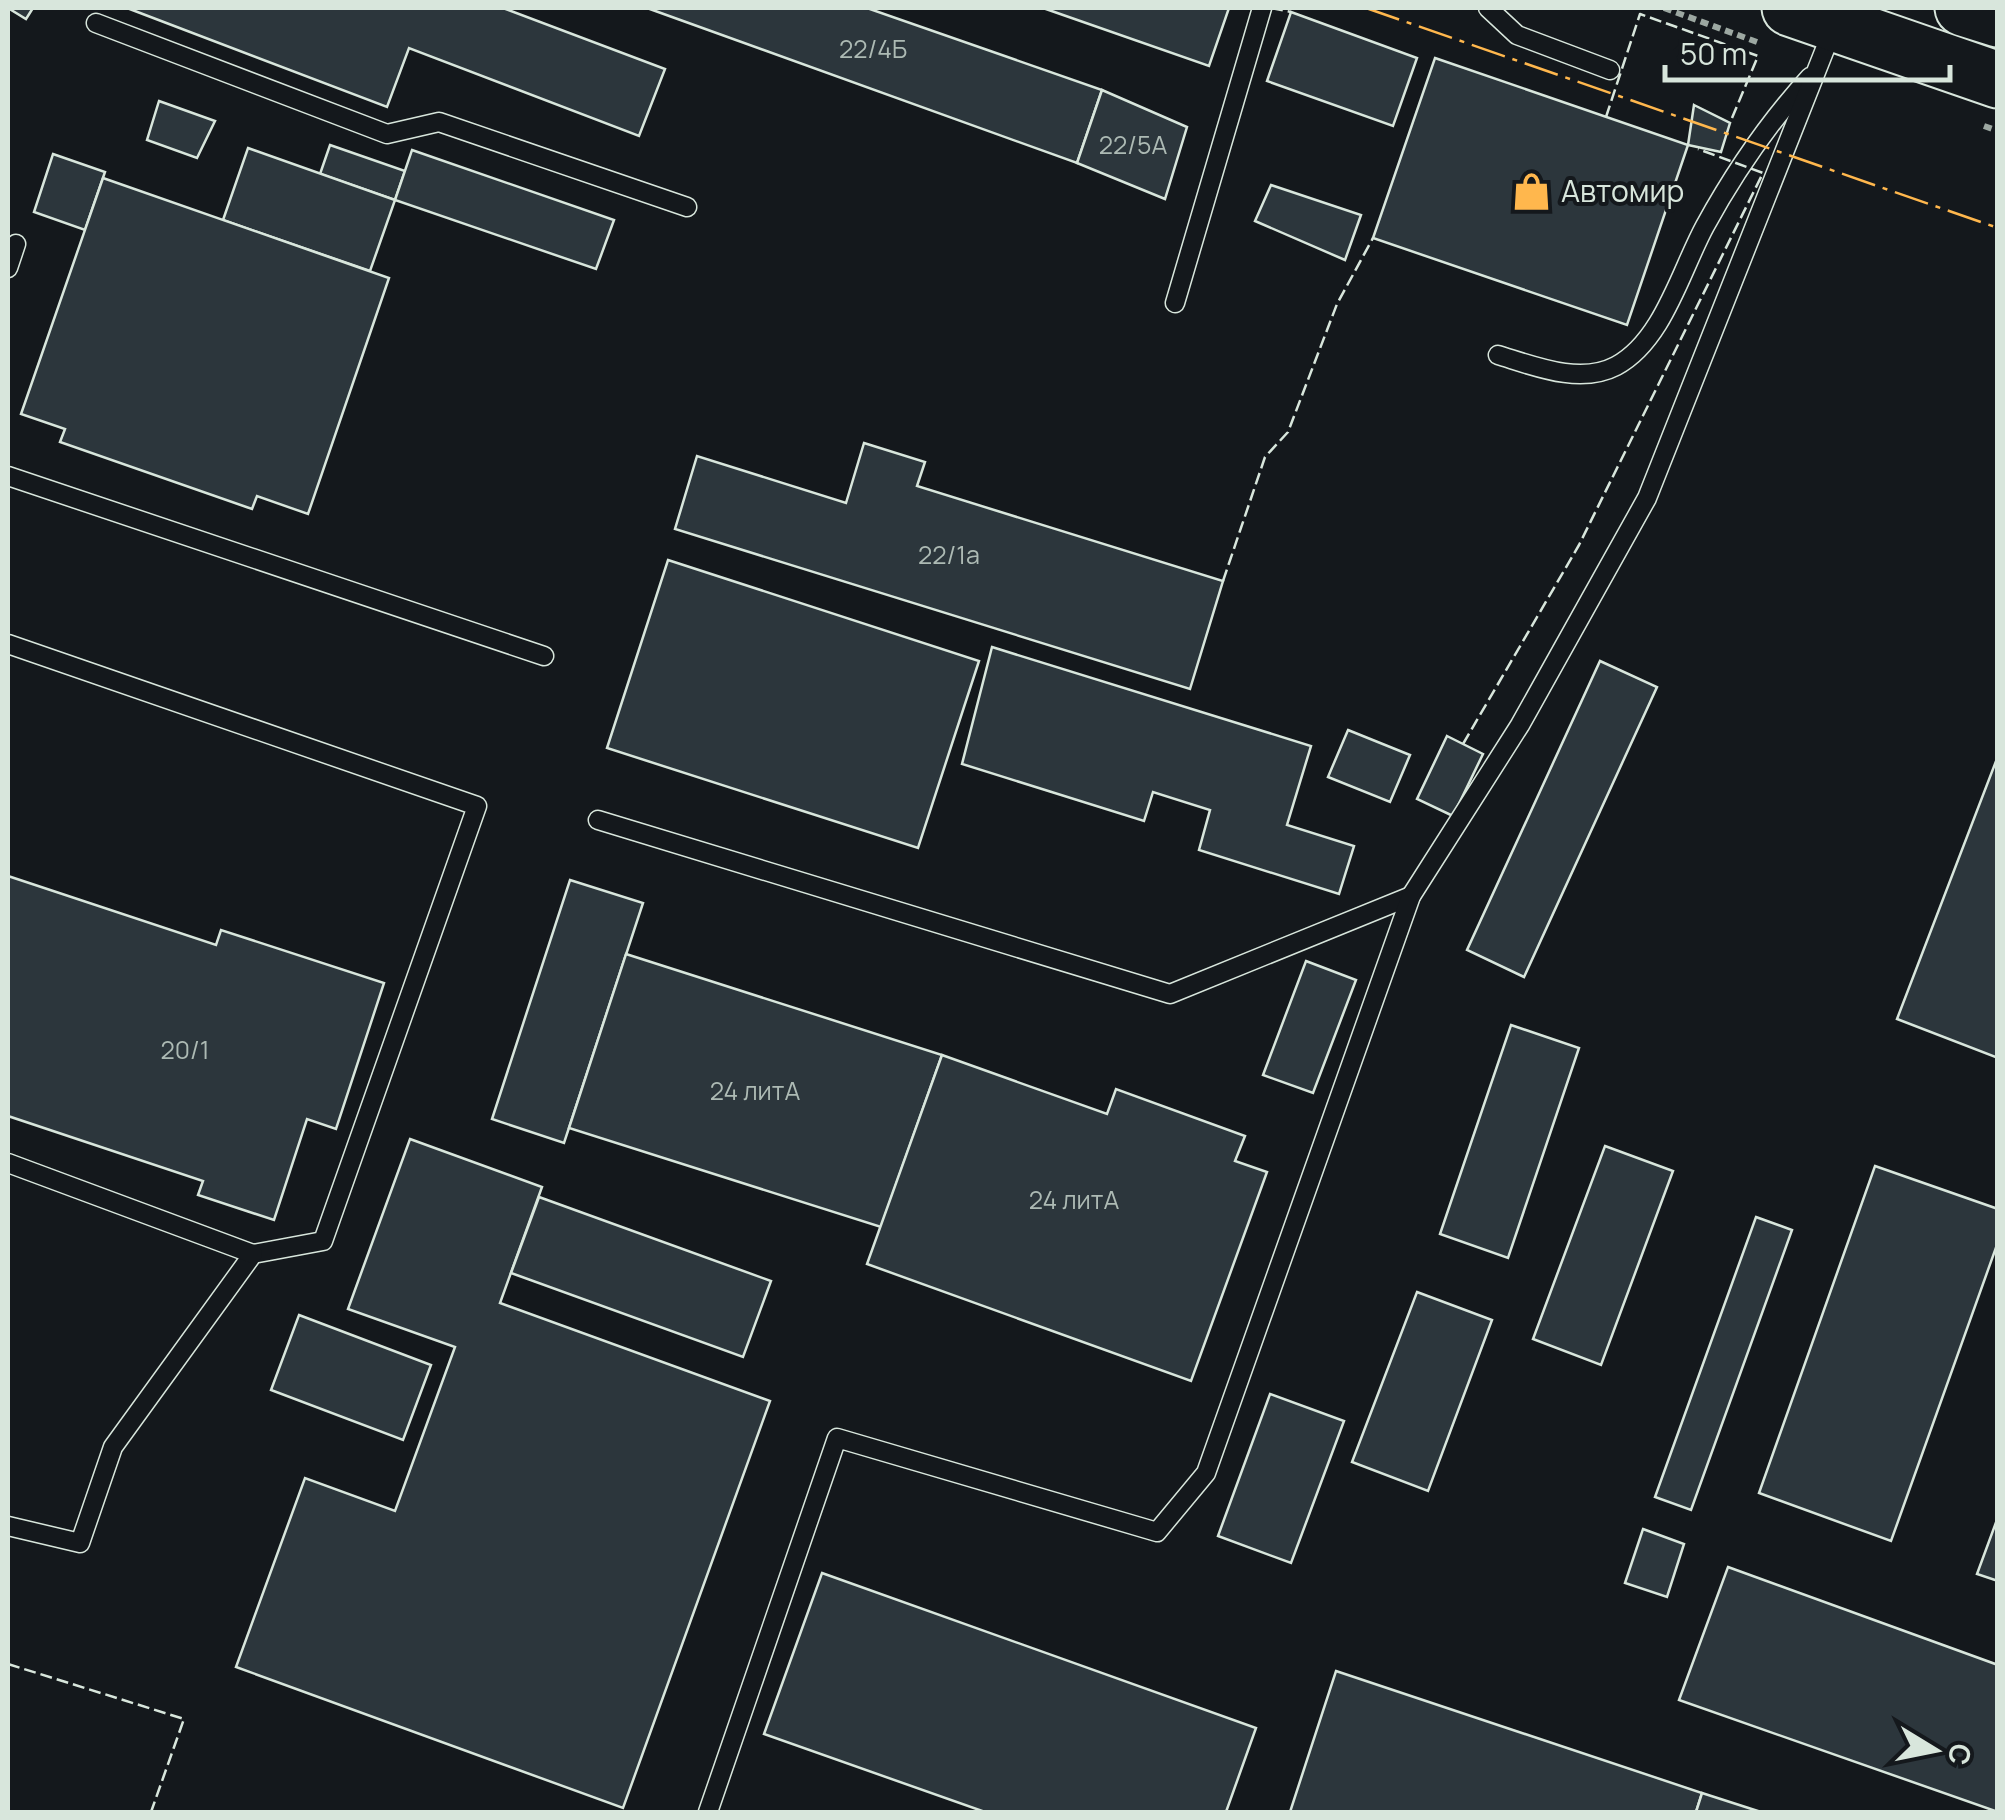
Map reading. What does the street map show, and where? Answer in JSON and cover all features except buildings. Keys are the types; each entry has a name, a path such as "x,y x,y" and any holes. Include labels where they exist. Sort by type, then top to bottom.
{"main road":[{"path":"1962,8 1998,19"},
{"path":"1800,36 1998,80"}],"lane":[{"path":"1175,303 1262,8"},
{"path":"1488,8 1517,36 1610,70"},
{"path":"96,24 386,134 440,122 687,206"},
{"path":"1498,354 1560,374 1614,368 1642,347 1706,225 1774,117 1800,36"},
{"path":"708,1812 837,1438 1157,1532 1206,1473 1411,896 1520,724 1648,498 1800,36"},
{"path":"8,268 16,244"},
{"path":"8,476 544,656"},
{"path":"8,644 476,806 323,1241 254,1254 8,1163"},
{"path":"598,820 1170,994 1411,896"},
{"path":"8,1526 80,1543 112,1447 254,1254"}],"path":[{"path":"1664,8 1800,36"}],"fence":[{"path":"1271,8 1291,12"},
{"path":"1606,117 1640,14 1758,56 1732,118"},
{"path":"1463,744 1579,545 1763,173 1698,149"},
{"path":"1223,581 1265,457 1288,432 1337,304 1373,238"},
{"path":"8,1664 184,1719 151,1812"}],"power":[{"path":"1366,8 1998,228"}],"place":[{"name":"Автомир","path":"1531,192"}]}
